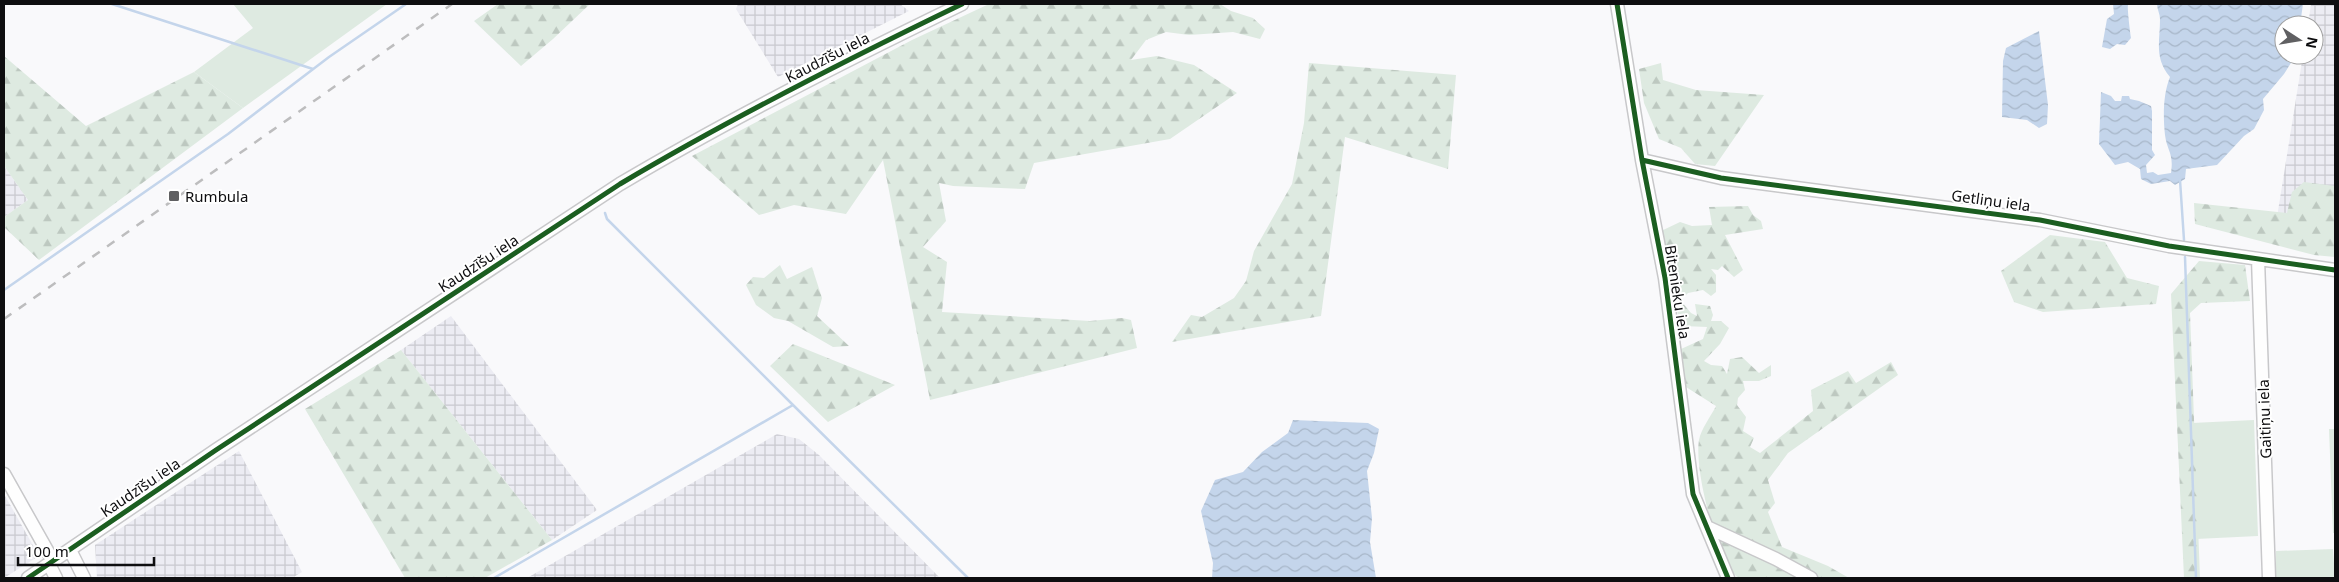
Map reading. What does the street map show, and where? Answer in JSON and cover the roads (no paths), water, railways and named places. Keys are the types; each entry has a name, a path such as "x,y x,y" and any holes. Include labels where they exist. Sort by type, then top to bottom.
{"street":[{"name":"Kaudzīšu iela","path":"28,578 224,445 620,184 721,126 848,59 962,4"},
{"name":"Bitenieku iela","path":"1617,4 1642,160 1665,278 1693,494 1728,578"},
{"name":"Getliņu iela","path":"1642,160 1720,178 2040,220 2197,250 2335,270"},
{"name":"Gaitiņu iela","path":"2258,259 2269,578"},
{"path":"4,474 51,563 56,578"},
{"path":"1707,527 1776,559 1811,578"},
{"path":"70,550 84,578"}],"water":[{"path":"2113,4 2128,4 2131,38 2125,45 2117,44 2110,49 2102,47 2107,19 2114,14"},
{"path":"2157,4 2303,4 2301,15 2274,15 2274,65 2290,65 2263,99 2264,110 2254,129 2244,136 2217,165 2186,169 2185,179 2175,185 2170,181 2151,184 2141,179 2140,169 2128,162 2115,165 2099,144 2101,92 2111,96 2115,101 2121,101 2122,96 2129,96 2130,99 2151,106 2152,150 2155,155 2146,165 2147,173 2153,172 2158,175 2171,173 2172,161 2165,135 2164,113 2166,91 2170,77 2165,70 2160,56 2160,19"},
{"path":"2039,31 2048,105 2047,124 2039,128 2027,120 2002,117 2003,61 2006,48"},
{"path":"1293,420 1368,423 1379,429 1374,453 1367,471 1372,518 1370,542 1376,578 1212,578 1213,563 1201,511 1215,480 1243,472 1262,452 1288,433"}],"waterway":[{"path":"112,4 313,69"},
{"path":"4,290 228,134 329,57 406,4"},
{"path":"2180,180 2184,240"},
{"path":"605,213 607,219 793,405"},
{"path":"2185,257 2196,578"},
{"path":"494,578 793,405 968,578"}],"railway":[{"path":"4,319 452,4"}],"place":[{"name":"Rumbula","path":"174,196"}]}
